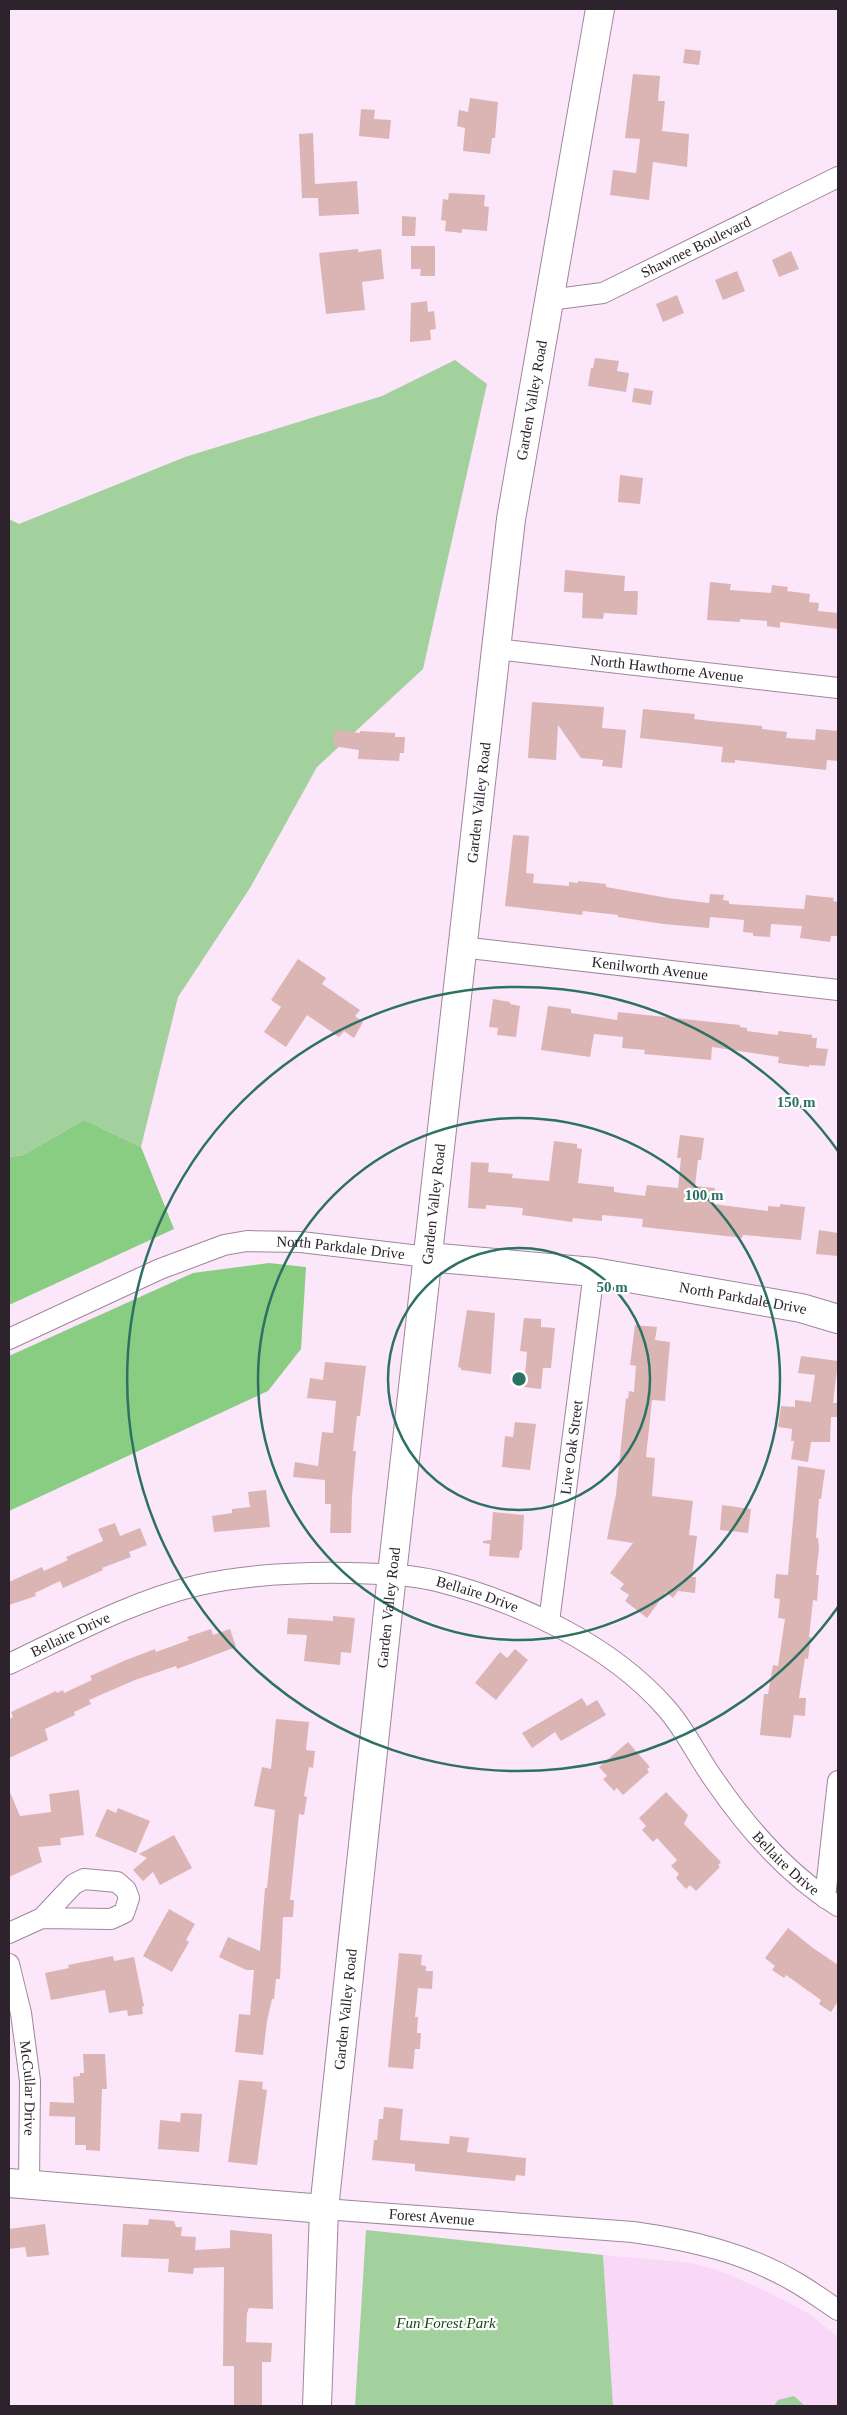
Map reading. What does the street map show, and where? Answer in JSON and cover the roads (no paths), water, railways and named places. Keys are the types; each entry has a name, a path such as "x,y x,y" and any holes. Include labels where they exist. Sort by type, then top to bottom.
{"street":[{"name":"Garden Valley Road","path":"317,2406 324,2209 461,947 496,649 512,519 600,9"},
{"name":"Shawnee Boulevard","path":"549,300 603,293 838,177"},
{"name":"North Hawthorne Avenue","path":"496,649 838,688"},
{"name":"Kenilworth Avenue","path":"461,947 838,990"},
{"name":"North Parkdale Drive","path":"9,1339 160,1269 224,1245 247,1241 300,1242 428,1257 594,1272 801,1308 838,1319"},
{"name":"Live Oak Street","path":"550,1622 594,1272"},
{"name":"Bellaire Drive","path":"9,1664 119,1612 155,1598 198,1586 247,1576 296,1572 392,1574 437,1581 550,1622 602,1652 642,1682 668,1709 715,1782 754,1834 795,1874 832,1902"},
{"path":"832,1902 838,1781"},
{"path":"9,1933 42,1918"},
{"name":"McCullar Drive","path":"9,1964 21,2013 30,2080 19,2183"},
{"name":"Forest Avenue","path":"19,2183 324,2209 633,2232 675,2238 752,2260 796,2282 838,2310"}],"park label":[{"name":"Fun Forest Park","path":"446,2323"}]}
